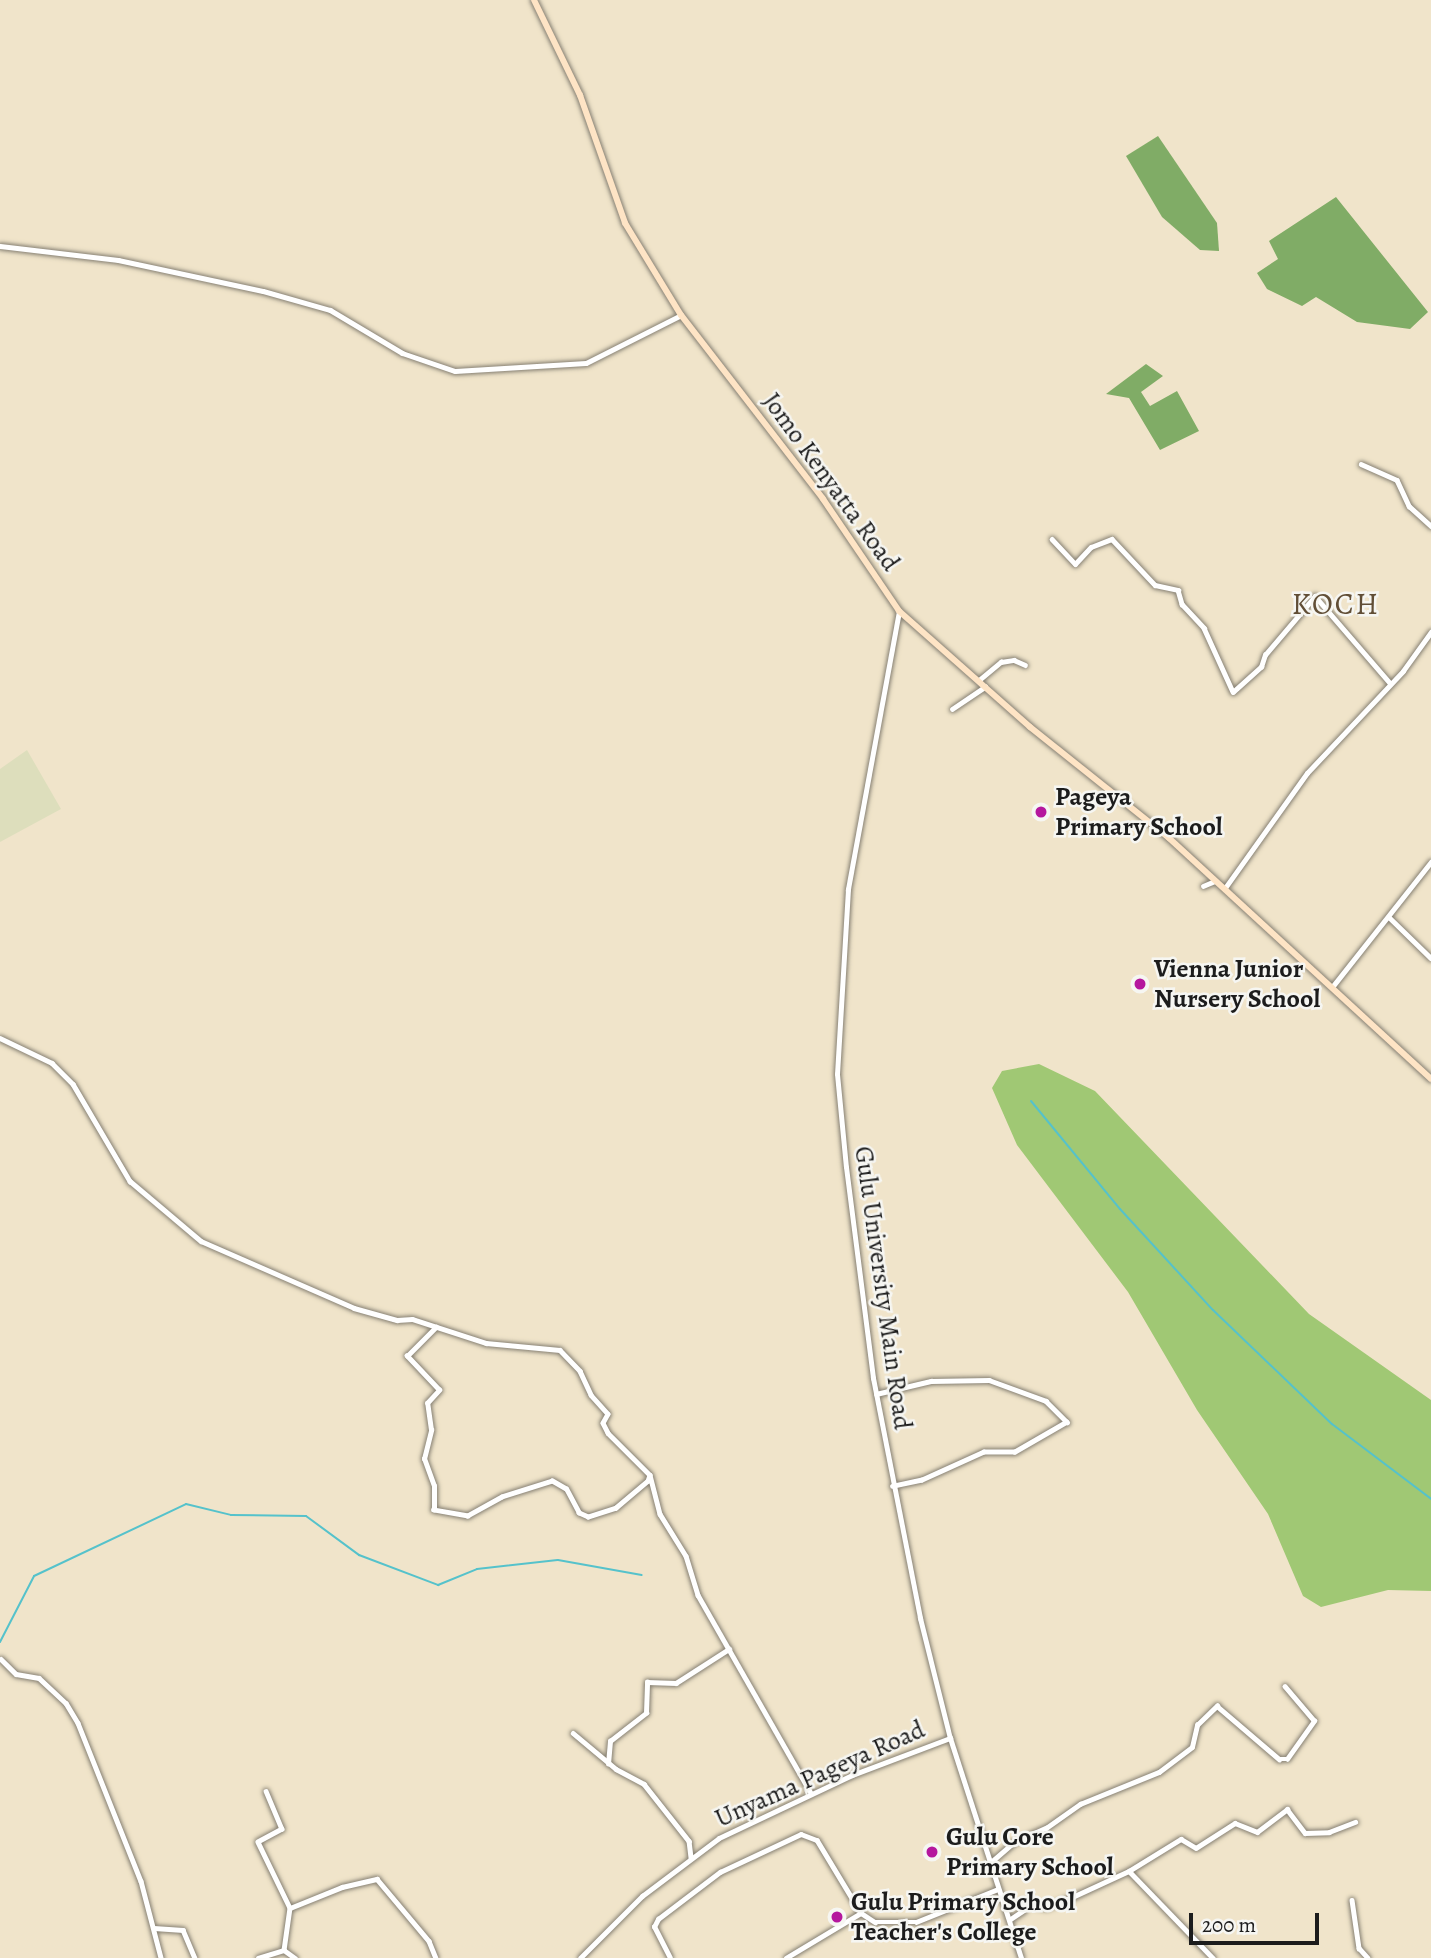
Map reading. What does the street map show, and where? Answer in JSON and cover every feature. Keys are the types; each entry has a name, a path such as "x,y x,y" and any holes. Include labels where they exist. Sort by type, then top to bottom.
{"main road":[{"name":"Jomo Kenyatta Road","path":"534,0 580,95 625,223 681,315 823,499 899,611 977,681 1225,888 1431,1079"}],"street":[{"path":"0,246 118,261 275,295 330,310 402,353 455,371 586,363 681,315"},
{"path":"1361,464 1397,480 1409,506 1431,526"},
{"path":"1052,539 1075,564 1091,547 1112,539 1155,585 1178,590 1182,604 1204,628 1233,692 1261,667 1265,655 1315,596 1390,683"},
{"name":"Gulu University Main Road","path":"899,611 848,889 837,1074 847,1181 876,1394 892,1486 950,1738 1021,1958"},
{"path":"1225,888 1307,773 1390,683 1431,632"},
{"path":"977,681 1001,662 1014,660 1025,665"},
{"path":"952,709 985,687"},
{"path":"1333,986 1390,918 1431,862"},
{"path":"1203,886 1215,881"},
{"path":"1390,918 1431,958"},
{"path":"0,1038 52,1063 73,1084 130,1181 201,1241 339,1303 436,1327 486,1343 560,1350 608,1414 603,1423 608,1433 650,1475 660,1514 686,1556 698,1595 811,1793"},
{"path":"436,1327 407,1356 439,1390 427,1404 430,1430 424,1459 434,1486 434,1510 468,1516 502,1497 552,1481 566,1489 579,1513 588,1517 616,1508 650,1475"},
{"path":"876,1394 931,1381 989,1380 1046,1401 1067,1422 1015,1452 984,1452 930,1477 892,1486"},
{"path":"608,1764 610,1741 646,1713 647,1682 676,1683 729,1649"},
{"path":"1,1659 16,1674 39,1678 66,1703 78,1723 141,1881 161,1958"},
{"path":"989,1864 1014,1842 1046,1828 1080,1804 1159,1772 1192,1747 1197,1725 1217,1706 1279,1759 1287,1759 1314,1721 1285,1687"},
{"path":"573,1733 608,1764 650,1790 689,1841 691,1857"},
{"name":"Unyama Pageya Road","path":"580,1958 642,1896 719,1838 811,1793 950,1738"},
{"path":"266,1791 282,1829 258,1842 290,1908 284,1950"},
{"path":"1009,1920 1024,1910 1022,1902 1046,1907 1129,1871 1181,1839 1200,1847 1235,1823 1257,1832 1287,1809 1305,1833 1329,1832 1355,1822"},
{"path":"670,1958 654,1927 658,1919 711,1877 801,1834 817,1840 861,1913 875,1922 916,1922 998,1888"},
{"path":"1129,1871 1213,1958"},
{"path":"290,1908 342,1887 377,1879 429,1941 436,1958"},
{"path":"1352,1900 1359,1948 1368,1958"},
{"path":"786,1958 861,1913"},
{"path":"154,1928 183,1930 195,1958"},
{"path":"258,1958 284,1950"},
{"path":"284,1950 295,1958"}],"shaded area":[{"path":"27,750 61,809 0,842 0,769"}],"green space":[{"path":"1158,136 1217,223 1219,251 1200,250 1162,217 1126,156"},
{"path":"1336,197 1428,312 1410,329 1357,322 1316,297 1302,306 1267,289 1257,273 1278,259 1269,241"},
{"path":"1146,364 1163,376 1141,392 1150,406 1177,391 1199,431 1160,450 1129,398 1106,394"},
{"path":"1039,1064 1095,1091 1309,1314 1431,1400 1431,1591 1388,1590 1321,1607 1303,1596 1268,1514 1197,1410 1128,1292 1017,1145 992,1088 1002,1071"}],"waterway":[{"path":"1031,1101 1120,1209 1213,1310 1332,1424 1431,1499"},
{"path":"0,1642 34,1576 186,1504 231,1515 306,1516 359,1555 438,1585 477,1569 558,1560 642,1575"}],"place":[{"name":"Pageya Primary School","path":"1041,812"},
{"name":"Vienna Junior Nursery School","path":"1140,984"},
{"name":"Gulu Core Primary School","path":"932,1852"},
{"name":"Gulu Primary School Teacher's College","path":"837,1917"}],"district":[{"name":"KOCH","path":"1336,604"}]}
